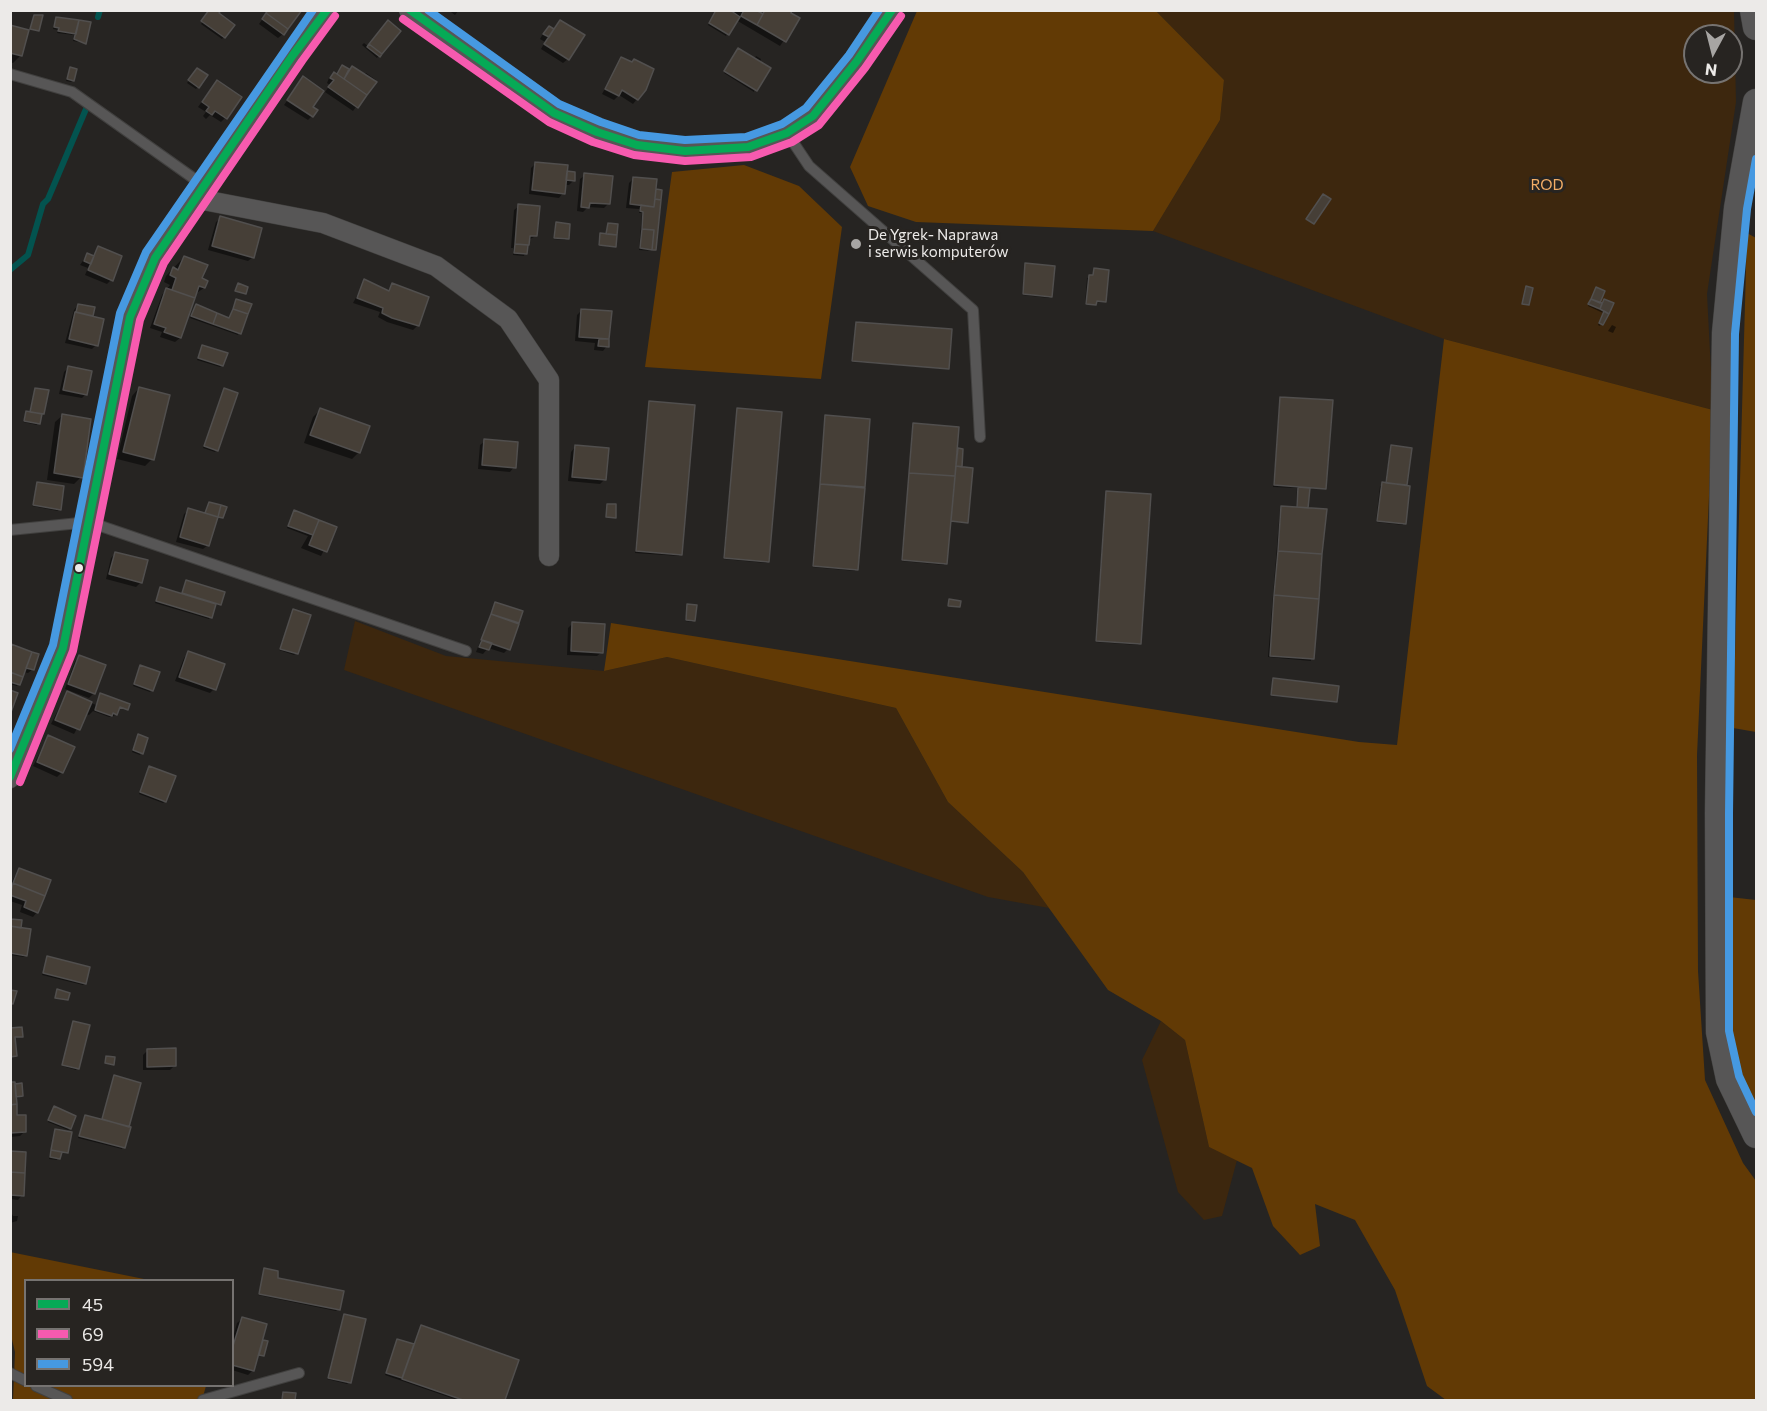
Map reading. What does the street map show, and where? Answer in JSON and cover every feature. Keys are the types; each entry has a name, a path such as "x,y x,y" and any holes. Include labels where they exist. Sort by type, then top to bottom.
{"street":[{"path":"10,778 63,648 130,317 155,258 292,55 327,10"},
{"path":"409,10 554,112 597,132 637,145 685,151 748,147 787,133 813,116 857,61 891,10"},
{"path":"1753,10 1756,27"},
{"path":"1756,102 1737,208 1725,333 1718,813 1719,1032 1729,1079 1756,1135"},
{"path":"198,192 333,227 436,266 508,319 549,380 549,556"}],"lane":[{"path":"10,74 72,92 198,192"},
{"path":"787,133 809,166 973,310 980,437"},
{"path":"10,530 89,522 466,651"},
{"path":"10,1373 24,1380"},
{"path":"203,1401 299,1373"},
{"path":"38,1387 67,1401"}],"green space":[{"name":"ROD","path":"1156,11 1734,11 1734,24 1683,24 1683,84 1736,84 1736,102 1707,294 1713,410 1444,339 1153,231 1220,120 1224,80"},
{"path":"355,621 446,656 604,671 667,657 896,708 948,802 1023,872 1049,908 988,897 344,670"},
{"path":"1161,1021 1185,1040 1209,1147 1237,1160 1222,1216 1204,1220 1178,1192 1142,1060"}],"shaded area":[{"path":"917,11 1156,11 1224,80 1220,120 1153,231 916,222 868,206 850,167"},
{"path":"744,165 799,186 842,227 821,379 645,367 672,172"},
{"path":"1747,233 1756,238 1756,732 1733,728"},
{"path":"1444,339 1713,410 1697,755 1698,971 1705,1080 1743,1163 1756,1181 1756,1400 1446,1400 1427,1386 1395,1290 1355,1220 1315,1204 1320,1246 1300,1255 1273,1226 1252,1168 1209,1147 1185,1040 1161,1021 1108,990 1023,872 948,802 896,708 667,657 604,671 611,623 1359,742 1397,745"},
{"path":"1729,897 1756,900 1756,1108 1733,1066"},
{"path":"10,1252 144,1279 24,1279 24,1387 206,1387 202,1400 13,1400 15,1352 10,1331"}],"building":[{"path":"209,10 221,10 219,13 235,25 225,38 201,21"},
{"path":"268,10 302,10 288,29 266,13"},
{"path":"716,10 730,10 740,17 729,35 709,23"},
{"path":"744,10 756,10 763,14 757,25 741,16"},
{"path":"765,10 792,10 791,13 800,18 786,42 757,25"},
{"path":"266,13 288,29 284,35 262,19"},
{"path":"34,15 43,15 39,31 30,29"},
{"path":"56,17 79,20 76,34 58,31 59,28 54,27"},
{"path":"79,20 91,22 86,44 74,39"},
{"path":"388,20 401,31 382,54 369,44"},
{"path":"560,20 585,35 569,60 544,44"},
{"path":"10,25 29,30 22,56 10,53"},
{"path":"549,26 554,29 549,37 543,34"},
{"path":"369,44 382,54 380,57 367,47"},
{"path":"738,48 771,68 757,91 724,71"},
{"path":"621,57 632,62 634,59 654,69 646,90 638,100 622,90 619,96 605,89"},
{"path":"342,65 349,69 344,79 337,74"},
{"path":"352,66 377,82 367,95 344,79"},
{"path":"70,67 77,69 74,81 67,79"},
{"path":"197,68 208,75 199,88 188,80"},
{"path":"334,72 367,95 358,108 328,87 334,80 330,78"},
{"path":"303,76 324,91 313,107 318,110 313,117 287,100"},
{"path":"217,80 242,97 227,119 215,111 212,115 206,111 209,107 202,102"},
{"path":"535,162 568,165 565,194 532,190"},
{"path":"567,171 575,172 575,181 566,180"},
{"path":"584,173 613,176 610,204 590,203 589,208 581,207"},
{"path":"633,177 657,179 654,207 630,204"},
{"path":"656,189 662,190 661,200 655,199"},
{"path":"1323,194 1331,199 1314,224 1306,219"},
{"path":"655,199 661,200 656,250 652,250 654,230 642,229 643,212 640,211 641,205 654,207"},
{"path":"518,204 540,206 537,236 530,236 529,245 515,244"},
{"path":"220,216 262,228 254,258 212,246"},
{"path":"556,222 570,224 569,239 554,238"},
{"path":"608,223 618,224 617,235 606,234"},
{"path":"642,229 654,230 652,250 640,248"},
{"path":"600,233 617,235 616,247 599,245"},
{"path":"515,244 528,245 527,254 514,253"},
{"path":"98,246 122,256 113,281 88,270"},
{"path":"87,253 94,256 91,264 84,261"},
{"path":"184,256 208,265 202,278 208,281 205,288 199,286 195,298 172,290 176,278 170,275 173,267 178,270"},
{"path":"1025,263 1055,266 1052,297 1023,294"},
{"path":"1094,268 1109,270 1106,302 1097,301 1096,305 1086,304 1089,275 1093,275"},
{"path":"364,279 389,291 392,283 429,297 419,326 392,318 382,313 383,308 357,298"},
{"path":"238,283 248,287 246,294 235,291"},
{"path":"1526,286 1533,288 1529,305 1522,304"},
{"path":"1596,287 1605,291 1600,303 1591,299"},
{"path":"166,288 195,298 181,338 164,332 166,328 154,324"},
{"path":"236,299 252,304 248,314 233,309"},
{"path":"1591,299 1602,303 1600,309 1588,304"},
{"path":"1604,299 1614,303 1609,314 1600,309"},
{"path":"78,304 95,307 93,316 76,312"},
{"path":"196,304 217,313 213,324 191,316"},
{"path":"233,309 248,314 241,334 213,324 217,313 229,318"},
{"path":"581,309 612,311 609,339 579,337"},
{"path":"1604,311 1609,314 1603,325 1599,323"},
{"path":"75,312 104,319 98,346 69,339"},
{"path":"856,322 952,329 949,369 852,361"},
{"path":"599,339 609,339 609,347 598,346"},
{"path":"202,345 228,353 223,366 198,358"},
{"path":"68,366 92,371 87,395 63,390"},
{"path":"139,387 170,395 154,460 123,452"},
{"path":"35,388 49,390 44,414 30,412"},
{"path":"224,388 238,393 218,451 204,446"},
{"path":"1280,397 1333,400 1326,489 1274,485"},
{"path":"649,401 695,405 682,555 636,551"},
{"path":"320,408 370,426 360,453 310,435"},
{"path":"737,408 782,412 769,562 724,558"},
{"path":"26,411 42,414 40,424 24,421"},
{"path":"62,414 91,419 83,478 54,473"},
{"path":"825,415 870,419 865,487 820,484"},
{"path":"913,423 959,427 955,476 909,473"},
{"path":"484,439 518,442 516,468 482,465"},
{"path":"575,445 609,448 606,480 572,477"},
{"path":"1391,445 1412,448 1407,485 1386,483"},
{"path":"958,448 963,449 962,467 956,466"},
{"path":"956,466 973,468 968,523 951,521"},
{"path":"909,473 955,476 947,564 902,560"},
{"path":"37,482 64,486 61,510 33,505"},
{"path":"1382,482 1410,486 1406,524 1377,521"},
{"path":"820,484 865,488 858,570 813,566"},
{"path":"1298,487 1310,488 1308,508 1297,507"},
{"path":"1106,491 1151,494 1141,644 1096,641"},
{"path":"209,502 221,505 218,517 205,513"},
{"path":"607,504 616,504 616,518 606,517"},
{"path":"221,505 227,507 223,518 218,517"},
{"path":"1281,506 1327,509 1322,554 1278,551"},
{"path":"188,508 218,517 209,546 180,537"},
{"path":"294,510 319,520 313,535 288,526"},
{"path":"319,520 337,527 327,552 309,545"},
{"path":"1278,551 1322,554 1319,599 1274,595"},
{"path":"115,552 148,560 142,583 109,574"},
{"path":"186,580 225,592 221,605 182,593"},
{"path":"160,587 216,604 212,618 156,601"},
{"path":"1274,595 1319,599 1314,659 1270,656"},
{"path":"949,599 961,601 960,607 948,606"},
{"path":"495,602 523,611 519,623 491,614"},
{"path":"687,604 697,605 695,621 686,620"},
{"path":"293,609 311,615 298,654 280,649"},
{"path":"491,614 519,624 510,650 481,640"},
{"path":"572,622 605,624 603,653 571,651"},
{"path":"482,640 492,643 489,650 479,647"},
{"path":"11,644 32,652 23,677 10,672"},
{"path":"188,651 225,664 216,690 179,677"},
{"path":"32,652 39,654 34,670 26,668"},
{"path":"79,655 106,665 95,694 68,684"},
{"path":"140,665 160,672 153,691 134,684"},
{"path":"10,672 23,677 20,685 10,682"},
{"path":"1273,678 1339,686 1337,702 1271,695"},
{"path":"10,690 18,693 10,715"},
{"path":"67,691 92,702 80,730 55,720"},
{"path":"100,693 130,704 128,710 120,707 117,715 113,713 112,716 95,710"},
{"path":"138,734 148,738 143,754 133,750"},
{"path":"48,735 75,747 63,773 37,762"},
{"path":"149,766 176,776 166,802 140,792"},
{"path":"19,868 51,880 45,896 13,883"},
{"path":"13,883 45,896 38,913 24,907 26,901 10,895"},
{"path":"11,919 22,920 21,928 10,926"},
{"path":"10,926 31,929 27,956 10,953"},
{"path":"47,956 90,967 86,984 43,973"},
{"path":"57,989 70,993 68,1000 55,998"},
{"path":"10,990 17,991 13,1004 10,1003"},
{"path":"73,1021 90,1025 79,1069 62,1065"},
{"path":"22,1027 23,1037 15,1037 17,1056 10,1057 10,1028"},
{"path":"176,1048 176,1066 147,1067 147,1049"},
{"path":"106,1056 115,1057 114,1065 105,1063"},
{"path":"114,1075 141,1083 129,1127 102,1119"},
{"path":"10,1082 15,1082 17,1104 10,1105"},
{"path":"22,1083 23,1096 16,1097 15,1084"},
{"path":"17,1104 17,1115 26,1115 26,1132 10,1133 10,1105"},
{"path":"54,1106 76,1116 71,1129 48,1120"},
{"path":"85,1115 131,1127 125,1148 79,1136"},
{"path":"55,1129 72,1132 68,1153 51,1150"},
{"path":"51,1150 62,1152 60,1159 50,1157"},
{"path":"10,1151 26,1152 25,1173 10,1172"},
{"path":"10,1172 25,1173 24,1196 10,1195"},
{"path":"264,1268 278,1271 278,1278 344,1291 340,1310 259,1294"},
{"path":"344,1314 366,1319 351,1383 328,1378"},
{"path":"242,1317 267,1324 254,1371 234,1366 234,1343"},
{"path":"421,1325 519,1360 505,1400 463,1400 402,1379"},
{"path":"397,1339 414,1344 402,1378 386,1373"},
{"path":"263,1340 268,1341 264,1356 259,1355"},
{"path":"283,1392 296,1393 295,1400 282,1400"}],"waterway":[{"path":"98,17 100,10"},
{"path":"10,270 28,255 43,204 48,199 86,109"}],"transit line":[{"name":"594","path":"10,749 53,645 120,313 146,252 313,10"},
{"name":"45","path":"10,777 63,648 130,317 155,258 293,55 327,10"},
{"name":"45","path":"410,10 554,113 597,132 637,145 685,151 748,147 787,133 813,116 857,61 892,10"},
{"name":"594","path":"428,10 559,104 639,135 685,140 746,137 782,124 806,108 849,55 879,10"},
{"name":"69","path":"20,782 73,651 140,320 164,263 335,16"},
{"name":"69","path":"403,19 549,122 593,142 634,155 685,161 751,157 792,142 819,125 865,68 901,16"},
{"name":"594","path":"1756,159 1747,209 1735,334 1729,813 1729,1031 1739,1076 1756,1112"}],"place":[{"name":"De Ygrek- Naprawa i serwis komputerów","path":"856,244"}]}
